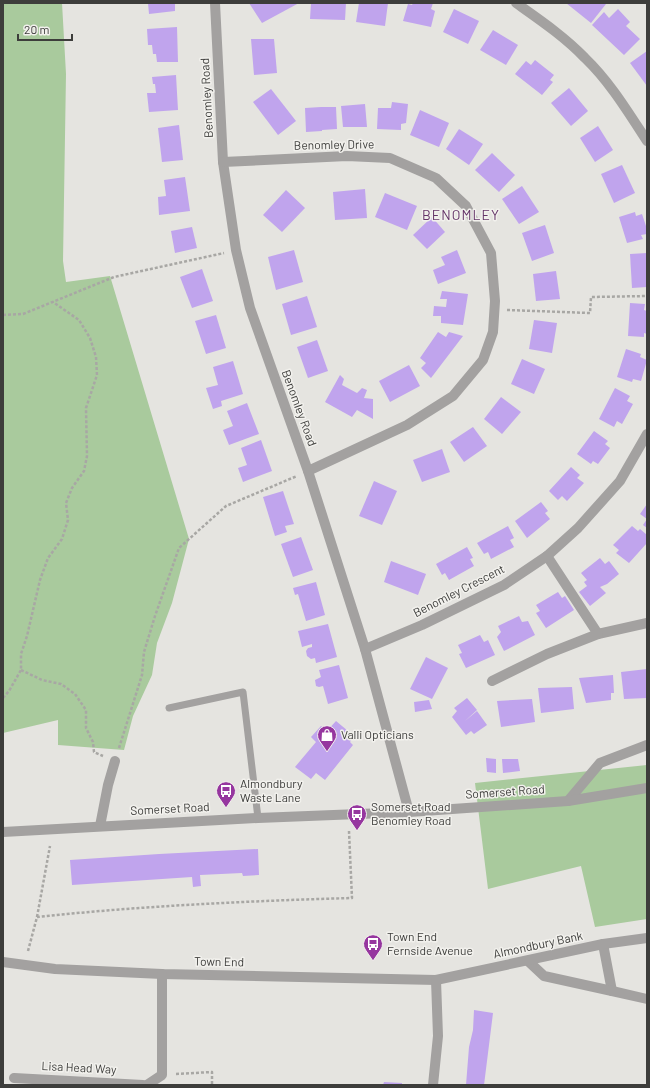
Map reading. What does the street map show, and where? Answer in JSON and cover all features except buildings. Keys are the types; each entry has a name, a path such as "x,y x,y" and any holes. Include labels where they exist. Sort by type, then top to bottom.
{"street":[{"name":"Benomley Road","path":"215,3 223,162 236,250 250,308 308,471 365,649 409,812"},
{"path":"516,3 554,29 586,58 616,94 647,141"},
{"name":"Benomley Drive","path":"223,162 347,156 390,158 436,178 466,206 491,253 495,302 493,332 483,360 453,396 407,426 308,471"},
{"name":"Benomley Crescent","path":"365,649 422,625 504,585 547,556 578,528 620,480 647,434"},
{"path":"547,556 598,634"},
{"path":"492,681 547,654 598,634 647,623"},
{"path":"568,801 600,763 647,745"},
{"path":"100,826 108,785 115,761"},
{"name":"Somerset Road","path":"3,832 258,818 409,812 568,801 647,788"},
{"name":"Almondbury Bank","path":"436,980 603,944 647,938"},
{"path":"603,944 612,991"},
{"path":"528,960 544,976 647,999"},
{"name":"Town End","path":"3,962 55,969 162,974 436,980"},
{"path":"147,1085 162,1075 162,974"},
{"path":"433,1085 438,1036 436,980"},
{"name":"Lisa Head Way","path":"14,1078 143,1085"}],"lane":[{"path":"169,708 243,692 258,818"}],"path":[{"path":"3,315 23,314 114,277 236,250"},
{"path":"494,309 590,313 591,296 647,296"},
{"path":"3,698 9,691 21,670 21,654 27,636 40,580 48,558 62,539 68,520 66,503 72,488 84,471 87,456 86,408 97,375 96,357 90,338 79,320 53,302"},
{"path":"21,670 42,680 61,684 75,694 86,710 86,728 93,742 94,752 115,761 142,675 144,652 179,548 226,506 308,471"},
{"path":"37,917 90,911 287,900 352,898 349,831"},
{"path":"28,951 37,917 50,846"},
{"path":"162,1075 212,1072 212,1085"}],"green space":[{"path":"3,3 62,3 66,74 63,261 66,282 110,276 189,539 172,603 157,643 152,675 133,716 124,750 58,745 58,720 3,733"},
{"path":"647,765 647,919 595,927 581,866 488,889 475,783"}],"place":[{"name":"Valli Opticians","path":"327,752"},
{"name":"Almondbury Waste Lane","path":"226,808"},
{"name":"Somerset Road Benomley Road","path":"357,831"},
{"name":"Town End Fernside Avenue","path":"373,961"}],"district":[{"name":"BENOMLEY","path":"461,215"}]}
